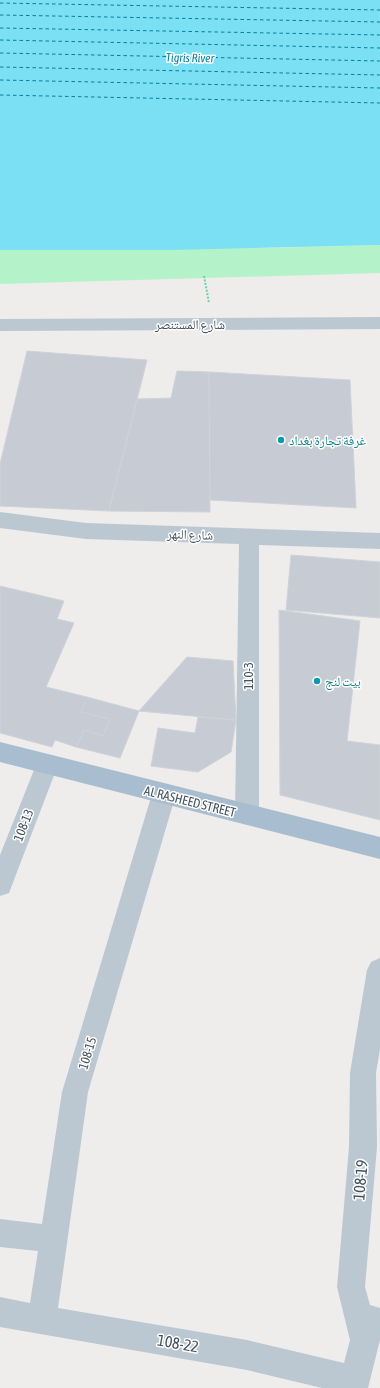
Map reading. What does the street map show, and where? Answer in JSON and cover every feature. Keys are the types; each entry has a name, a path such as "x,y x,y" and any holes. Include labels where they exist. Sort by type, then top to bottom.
{"main road":[{"name":"AL RASHEED STREET","path":"0,752 380,848"}],"street":[{"name":"شارع المستنصر","path":"0,325 380,323"},
{"name":"شارع النهر","path":"0,520 86,531 380,541"},
{"name":"110-3","path":"247,815 249,536"},
{"name":"108-13","path":"0,885 47,765"},
{"name":"108-15","path":"42,1319 75,1092 164,794"},
{"name":"108-19","path":"354,1384 369,1319 351,1286 363,1147 363,1073 380,970"},
{"path":"0,1233 54,1239"},
{"name":"108-22","path":"0,1312 247,1355 354,1384"}],"path":[{"path":"204,276 212,324"}],"green space":[{"path":"380,245 380,273 0,284 0,250 268,248"}],"water":[{"name":"Tigris River","path":"0,0 380,0 380,245 172,250 0,250"}],"building":[{"path":"27,351 147,360 109,511 0,506 0,464"},
{"path":"177,371 209,372 210,512 109,511 137,399 171,398"},
{"name":"غرفة تجارة بغداد","path":"209,372 350,380 356,508 210,500"},
{"path":"291,555 380,562 380,618 286,610"},
{"path":"0,586 64,601 57,619 74,623 46,687 87,697 81,712 110,719 103,736 84,730 76,747 55,740 52,747 0,733"},
{"name":"بيت لنج","path":"279,610 360,621 347,741 380,745 380,820 280,795"},
{"path":"187,657 233,661 236,720 139,711"},
{"path":"87,697 139,711 120,758 76,747 84,730 103,736 110,719 81,712"},
{"path":"198,717 236,720 231,752 198,772 151,766 158,728 195,733"}],"ferry route":[{"path":"0,3 380,10"},
{"path":"0,15 380,22"},
{"path":"0,28 380,35"},
{"path":"0,40 380,48"},
{"path":"0,53 380,61"},
{"path":"0,67 380,75"},
{"path":"0,80 380,88"},
{"path":"0,95 380,103"}],"place":[{"name":"غرفة تجارة بغداد","path":"281,440"},
{"name":"بيت لنج","path":"317,681"}]}
